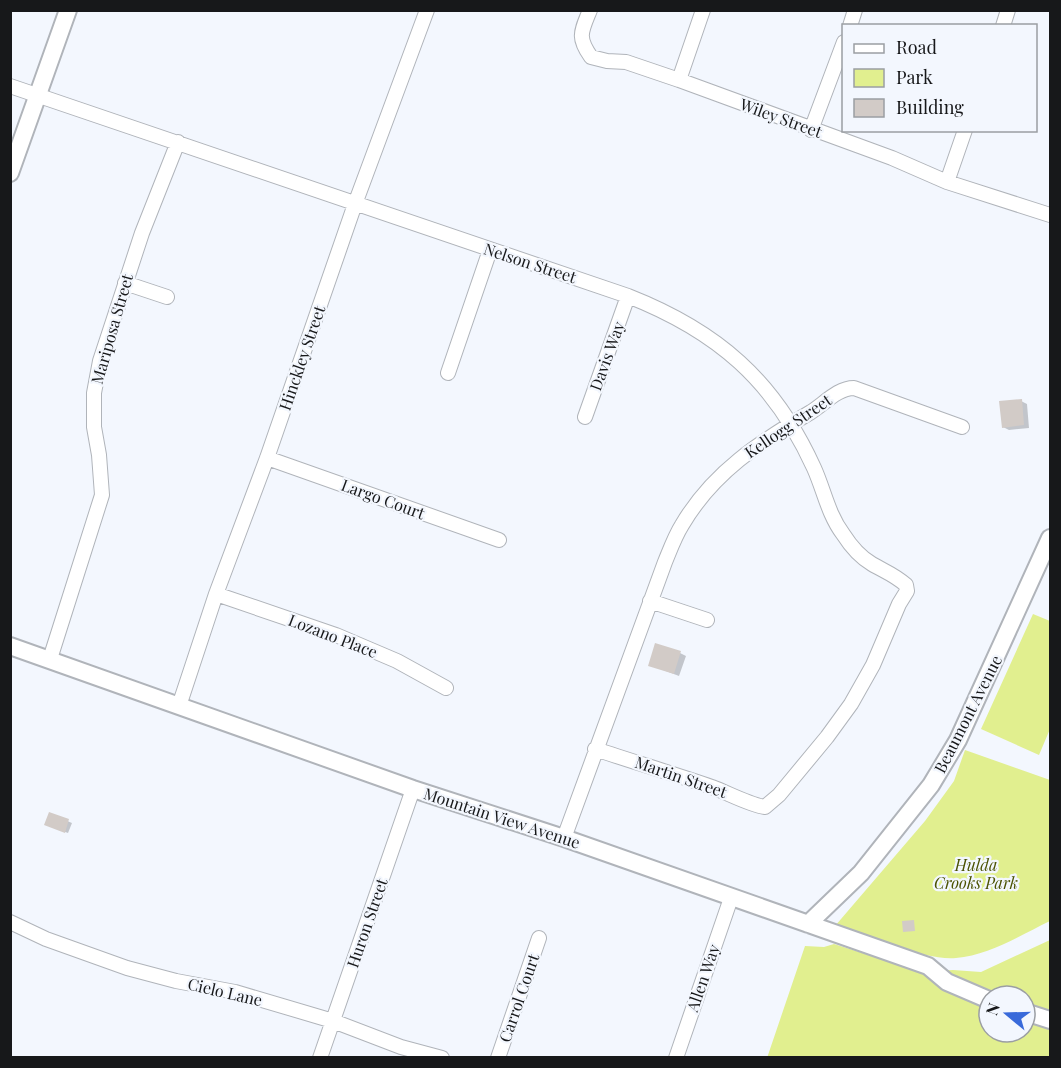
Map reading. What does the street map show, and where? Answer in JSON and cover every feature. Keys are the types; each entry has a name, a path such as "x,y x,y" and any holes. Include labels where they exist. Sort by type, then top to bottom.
{"street":[{"path":"10,173 68,10"},
{"name":"Hinckley Street","path":"178,706 355,204 427,10"},
{"name":"Wiley Street","path":"590,10 583,28 581,43 591,57 626,62 679,80 892,158 947,182 1050,215"},
{"path":"679,80 703,10"},
{"path":"811,130 842,45"},
{"name":"Nelson Street","path":"10,86 628,296 683,320 745,366 790,424 814,468 831,515 842,534 870,563 894,574 906,585 907,591 873,665 850,704 827,737 779,795 765,807"},
{"path":"947,182 964,132"},
{"name":"Mariposa Street","path":"50,659 102,495 94,427 94,393 100,361 142,233 178,142"},
{"path":"448,373 490,250"},
{"path":"125,283 167,297"},
{"name":"Davis Way","path":"585,417 628,296"},
{"name":"Kellogg Street","path":"564,837 650,601 681,526 701,496 730,466 761,442 827,402 843,388 854,388 962,427"},
{"name":"Largo Court","path":"267,458 499,540"},
{"name":"Beaumont Avenue","path":"808,924 861,873 931,785 963,729 1050,538"},
{"name":"Lozano Place","path":"216,594 336,635 397,661 446,688"},
{"path":"650,601 708,620"},
{"name":"Mountain View Avenue","path":"10,646 413,789 564,837 730,898 928,966 947,982 977,995"},
{"name":"Martin Street","path":"596,749 737,796 755,806 765,807"},
{"name":"Huron Street","path":"320,1058 413,789"},
{"name":"Allen Way","path":"676,1058 730,898"},
{"name":"Cielo Lane","path":"10,922 46,939 127,968 176,981 235,992 333,1021 401,1047 442,1058"},
{"name":"Carrol Court","path":"498,1058 539,938"}],"green space":[{"path":"1033,614 1050,621 1050,729 1039,755 981,729"},
{"name":"Hulda Crooks Park","path":"965,750 1050,780 1050,921 993,949 956,958 913,952 835,926 925,821 954,781"},
{"path":"1050,940 1050,1057 767,1058 805,946 824,947 834,944 922,972 953,970 981,972"}],"building":[{"path":"1022,399 1024,425 1002,428 999,401"},
{"path":"655,643 681,651 674,674 648,666"},
{"path":"49,812 69,819 65,833 44,825"},
{"path":"914,920 915,931 903,932 902,921"}]}
